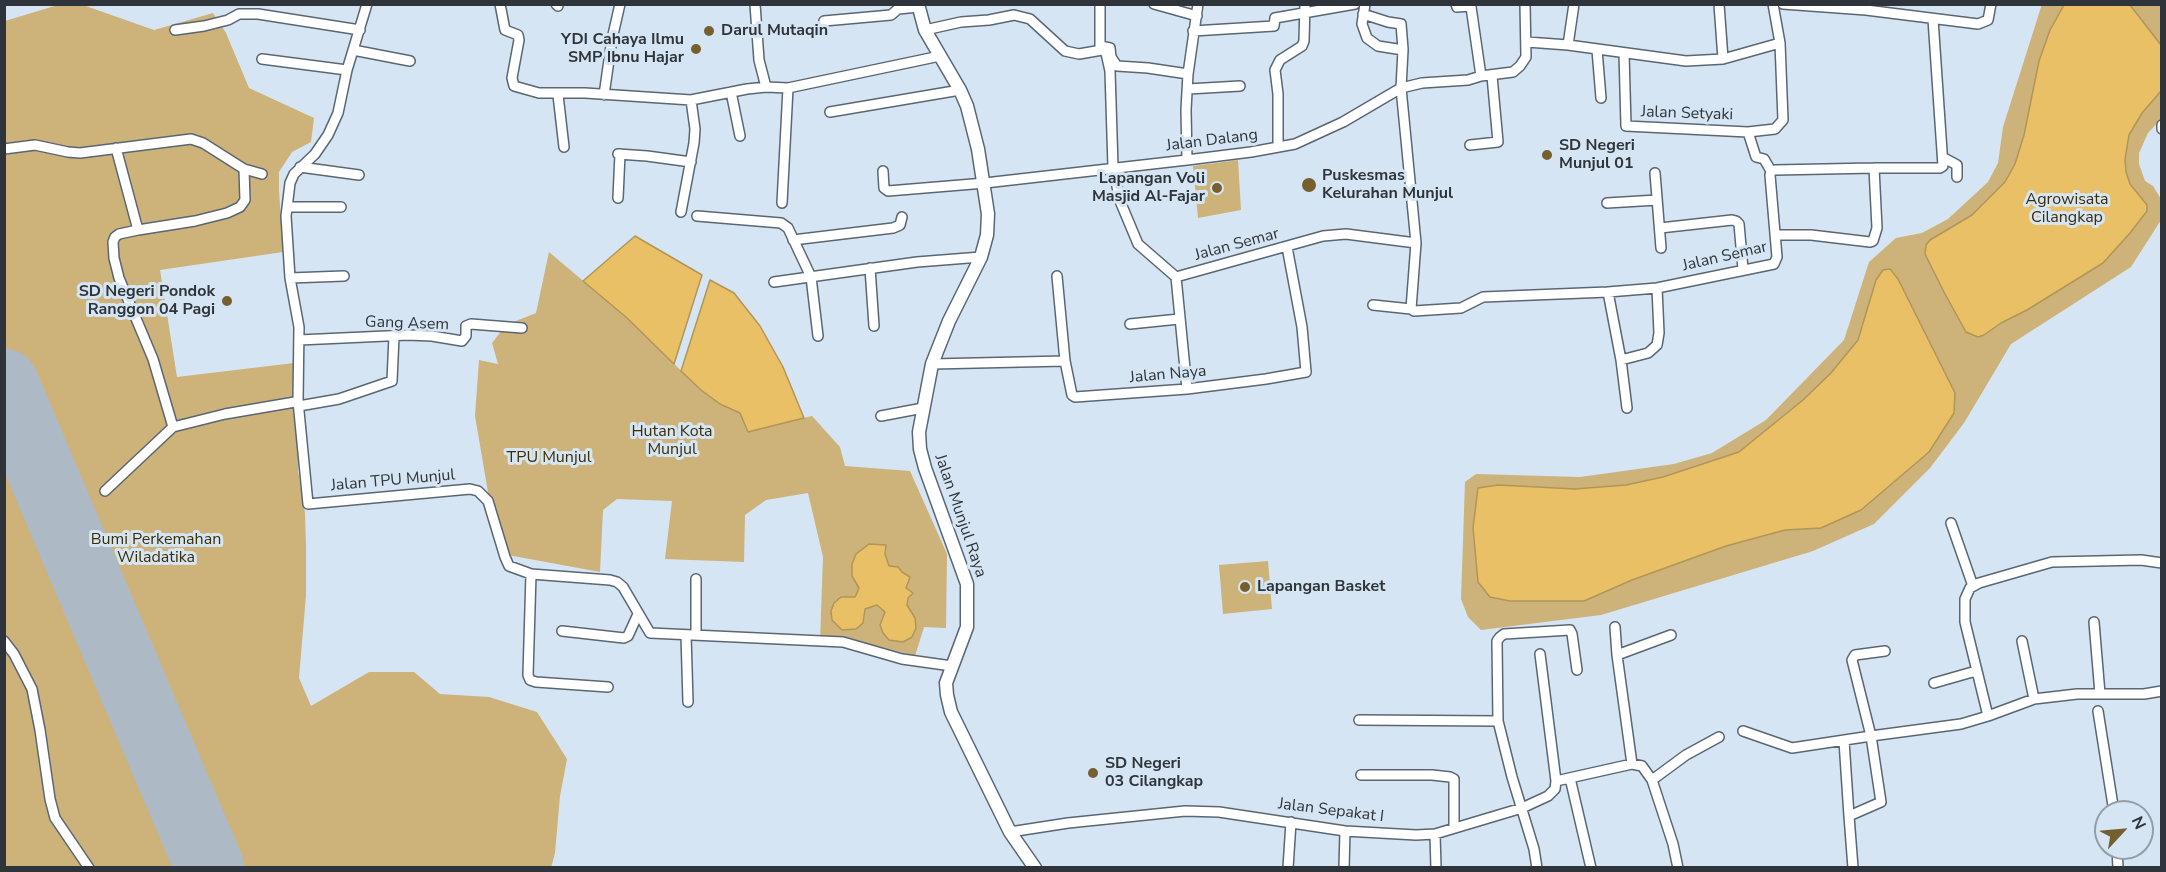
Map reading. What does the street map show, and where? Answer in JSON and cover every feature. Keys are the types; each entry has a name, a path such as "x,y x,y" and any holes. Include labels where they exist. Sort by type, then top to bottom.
{"street":[{"name":"Jalan TPU Munjul","path":"367,4 347,70 338,112 328,135 315,154 294,174 290,183 287,207 290,278 299,327 297,404 308,504 470,489 478,491 488,501 509,566 531,574 617,582 650,633 843,642 902,659 952,666"},
{"path":"500,4 505,30 516,34 519,40 512,78 514,86 539,93 604,94 691,100 766,87 788,88 940,56"},
{"path":"604,94 620,4"},
{"path":"755,4 759,60 766,87"},
{"path":"1012,4 1014,15"},
{"path":"1100,4 1100,46 1110,48 1117,66 1188,74"},
{"path":"1154,4 1197,16"},
{"path":"1187,160 1188,74 1198,4"},
{"path":"1193,31 1274,26 1275,18 1305,9 1355,4"},
{"path":"1456,4 1458,7 1471,7 1481,76"},
{"name":"Jalan Dalang","path":"884,171 884,188 888,191 985,183 1187,160 1295,144 1343,122 1401,88 1422,83 1468,81 1481,76 1513,72 1526,57 1525,4"},
{"path":"1568,45 1574,4"},
{"path":"1719,4 1723,59"},
{"path":"1773,4 1780,43 1783,120 1775,129 1748,132 1756,157 1764,159 1771,171 1940,168 1943,166 1933,19"},
{"path":"1783,4 1888,8 1933,19 1982,24 1988,20 1990,4"},
{"path":"824,21 891,15 898,9 919,6"},
{"name":"Jalan Munjul Raya","path":"919,6 925,30 960,90 969,113 985,183 988,214 987,235 981,257 949,321 932,364 920,432 920,449 967,584 967,627 946,684 951,712 1010,831 1035,867"},
{"path":"1278,147 1278,94 1275,70 1280,60 1302,46 1305,9"},
{"path":"1403,49 1378,46 1372,42 1364,31 1364,9 1388,22 1401,24 1403,49 1401,88 1416,243 1411,309"},
{"path":"175,30 210,25 239,14 258,14 360,30"},
{"path":"925,30 961,22 1014,15 1030,19 1065,51 1079,54 1101,50 1106,53 1110,71 1113,168 1120,201 1138,244 1176,277 1187,389"},
{"path":"1527,42 1698,62 1723,59 1780,43"},
{"path":"353,50 410,61"},
{"path":"1597,50 1601,98"},
{"name":"Jalan Setyaki","path":"1624,53 1626,126 1748,132"},
{"path":"262,59 347,70"},
{"path":"1470,145 1497,142 1492,76"},
{"path":"1188,89 1240,86"},
{"path":"782,202 788,88"},
{"path":"830,112 960,90"},
{"path":"731,92 740,136"},
{"path":"558,95 564,147"},
{"path":"681,212 695,129 691,100"},
{"path":"4,149 26,145 46,146 72,153 191,139 203,143 244,169 262,174"},
{"path":"116,148 138,230"},
{"path":"618,198 619,154 691,162"},
{"path":"1944,158 1957,165 1957,177"},
{"path":"300,167 359,175"},
{"path":"1775,235 1811,235 1873,241 1877,228 1874,168"},
{"path":"173,427 153,359 119,278 113,242 119,234 195,221 227,213 240,207 245,200 244,169"},
{"name":"Jalan Semar","path":"1373,305 1414,311 1461,308 1483,297 1657,288 1774,264 1777,262 1771,171"},
{"path":"1655,173 1661,248"},
{"path":"1607,203 1657,200"},
{"path":"287,207 341,207"},
{"path":"697,216 781,223 788,228 811,277 819,336"},
{"path":"793,240 893,228 900,225 902,217"},
{"path":"1659,228 1736,221 1739,224 1743,269"},
{"name":"Jalan Semar","path":"1176,277 1337,234 1416,243"},
{"name":"Jalan Naya","path":"1065,362 1070,392 1075,397 1187,389 1306,372 1302,327 1287,247"},
{"path":"774,282 870,268 981,257"},
{"path":"870,268 874,326"},
{"path":"290,278 344,276"},
{"path":"932,364 1065,362 1058,276"},
{"path":"1621,360 1648,353 1657,345 1659,333 1657,288"},
{"path":"1608,292 1621,360 1627,408"},
{"path":"1130,324 1179,319"},
{"name":"Gang Asem","path":"299,340 432,336 462,341 466,336 468,324 522,328"},
{"path":"105,491 173,427 225,414 339,399 392,381 394,336"},
{"path":"881,416 923,408"},
{"path":"1951,523 1973,586"},
{"path":"1989,716 1965,622 1965,599 1973,586 2052,562 2141,560 2162,563"},
{"path":"531,574 528,675 530,680 608,687"},
{"path":"688,702 696,579"},
{"path":"562,631 624,638 628,636 638,614"},
{"path":"2094,622 2100,694"},
{"path":"1615,627 1632,764"},
{"path":"1537,867 1498,721 1497,642 1504,634 1570,630 1576,670"},
{"path":"1617,655 1671,636"},
{"path":"4,641 14,654 32,689 55,818 89,867"},
{"path":"2022,641 2034,699"},
{"path":"1849,816 1881,802 1871,736 1853,657 1885,651"},
{"path":"1540,654 1556,781 1632,764 1642,766 1652,780 1678,867"},
{"path":"1934,683 1976,671"},
{"path":"1743,731 1792,748 1961,724 2034,699 2077,694 2144,694 2162,691"},
{"path":"2098,711 2112,800"},
{"path":"1359,720 1498,721"},
{"path":"1652,780 1686,755 1719,737"},
{"path":"1844,741 1853,867"},
{"path":"1361,775 1432,775 1454,779 1454,827"},
{"path":"1570,778 1591,867"},
{"name":"Jalan Sepakat I","path":"1010,831 1185,811 1219,812 1345,831 1435,834 1522,808 1548,796 1556,789 1556,781"},
{"path":"1288,867 1291,822"},
{"path":"1344,867 1345,831"},
{"path":"1435,834 1436,867"}],"green space":[{"name":"Agrowisata Cilangkap","path":"2042,4 2161,5 2161,119 2148,133 2139,153 2139,164 2145,181 2153,186 2161,199 2161,220 2131,267 2011,344 1964,423 1930,468 1874,524 1813,551 1601,615 1481,630 1468,617 1461,599 1465,482 1476,474 1580,477 1674,464 1712,453 1766,420 1844,340 1869,262 1896,238 1922,233 1948,219 1988,182 1998,163 2003,127"},
{"name":"Bumi Perkemahan Wiladatika","path":"58,5 83,5 154,30 213,13 226,33 249,88 314,118 311,142 292,152 279,172 283,252 160,270 177,377 294,363 298,471 305,513 306,547 306,595 299,678 311,706 369,672 414,672 440,694 489,697 537,712 567,759 551,868 5,868 5,21"},
{"name":"Lapangan Voli Masjid Al-Fajar","path":"1238,160 1241,210 1198,218 1193,166"},
{"path":"549,252 627,318 701,390 720,404 740,413 748,432 812,416 840,447 845,466 910,471 947,554 946,628 924,627 915,656 846,638 820,642 823,557 808,493 766,500 745,515 744,562 665,559 672,501 617,499 603,510 600,572 508,555 489,498 475,416 479,360 498,364 492,343 506,325 536,313"},
{"name":"Lapangan Basket","path":"1268,561 1272,609 1223,614 1219,565"}],"shaded area":[{"path":"2064,5 2130,5 2161,45 2161,91 2142,113 2129,135 2125,159 2130,184 2147,205 2147,211 2103,263 1978,337 1966,332 1925,254 1926,245 1930,240 1972,215 2005,182 2015,164 2024,135 2039,61 2050,30"},
{"path":"635,236 702,275 674,364 627,318 583,281"},
{"path":"1890,269 1898,279 1955,393 1954,413 1929,452 1861,510 1821,528 1785,530 1726,546 1632,580 1584,601 1510,601 1490,597 1478,582 1473,528 1478,488 1498,485 1575,489 1626,485 1663,477 1739,452 1803,400 1831,373 1858,340 1876,280 1883,270"},
{"path":"710,280 734,293 760,326 783,367 804,418 748,432 740,413 720,404 681,371"},
{"path":"869,544 886,545 885,554 889,566 898,567 910,577 906,588 913,593 908,598 907,605 915,618 916,628 912,637 903,642 889,640 883,633 880,625 885,612 877,605 865,609 863,623 856,629 842,630 832,620 831,611 834,603 841,597 855,597 857,593 859,588 852,576 852,564 856,554"}],"taxiway":[{"path":"4,398 10,396"}],"runway":[{"path":"4,383 210,868"}],"place":[{"name":"Darul Mutaqin","path":"709,31"},
{"name":"YDI Cahaya Ilmu SMP Ibnu Hajar","path":"696,49"},
{"name":"SD Negeri Munjul 01","path":"1547,155"},
{"name":"Puskesmas Kelurahan Munjul","path":"1309,185"},
{"name":"Lapangan Voli Masjid Al-Fajar","path":"1217,188"},
{"name":"SD Negeri Pondok Ranggon 04 Pagi","path":"227,301"},
{"name":"Lapangan Basket","path":"1245,587"},
{"name":"SD Negeri 03 Cilangkap","path":"1093,773"}],"park label":[{"name":"Hutan Kota Munjul","path":"672,441"},
{"name":"TPU Munjul","path":"549,458"}]}
